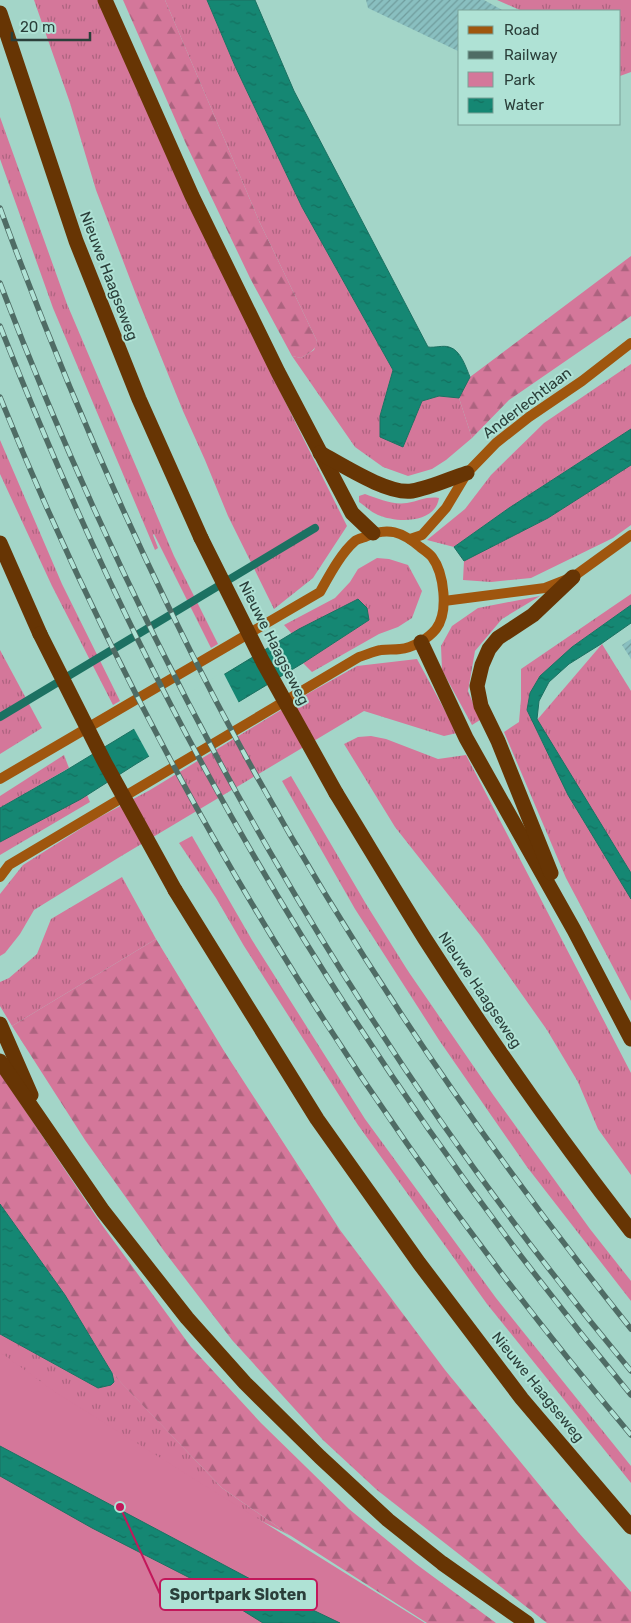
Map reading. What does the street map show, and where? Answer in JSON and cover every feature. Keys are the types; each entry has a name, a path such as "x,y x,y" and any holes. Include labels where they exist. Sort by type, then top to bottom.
{"highway":[{"path":"105,0 192,196 278,372 352,513 373,533"},
{"name":"Nieuwe Haagseweg","path":"0,13 76,241 139,399 201,538 263,662 336,793 425,939 500,1052 631,1231"},
{"path":"320,452 373,482 391,489 410,492 467,473"},
{"name":"Nieuwe Haagseweg","path":"0,543 40,634 105,763 175,890 317,1119 419,1263 522,1399 631,1527"},
{"path":"574,577 533,616 498,638 488,649 477,686 482,706 498,741 574,930"},
{"path":"421,642 466,738 574,930 631,1039"},
{"path":"0,1024 46,1128"},
{"path":"0,1061 103,1211 187,1318 245,1383 320,1457 388,1520 442,1563 527,1623"}],"main road":[{"name":"Anderlechtlaan","path":"410,539 422,535 446,508 467,473 496,443 631,343"},
{"path":"0,779 320,592 334,567 355,541 373,533 389,530 410,539 432,556 441,576 444,600 437,629 421,642 403,649 381,650 359,657 9,865 0,877"},
{"path":"444,600 545,588 574,577 631,535"}],"green space":[{"path":"34,0 99,0 219,265 347,526 313,578 274,609 228,516 138,300 96,190 70,103"},
{"path":"123,0 165,0 260,223 317,341 314,349 301,358 292,356 250,278 186,144"},
{"path":"165,0 207,0 235,66 302,207 393,370 380,416 403,447 422,401 439,396 459,398 472,438 432,469 408,476 383,467 355,447 292,356 301,358 314,350 317,341 260,223"},
{"path":"497,0 631,0 631,72 621,76 621,10 520,10"},
{"path":"0,117 67,304 174,556 218,644 211,648 154,534 158,548 155,550 53,308 0,159"},
{"path":"631,256 631,316 509,400 472,438 459,398 470,377"},
{"path":"631,364 631,429 509,508 454,547 427,540 465,509 491,475 544,423"},
{"path":"0,440 62,584 120,701 113,705 52,586 0,474"},
{"path":"631,465 631,525 613,538 531,578 491,582 463,580 464,561 548,518"},
{"path":"365,494 396,503 439,498 436,507 430,513 423,517 405,520 386,518 373,512 359,502 359,496"},
{"path":"377,558 389,559 408,565 422,591 412,618 398,627 379,634 312,672 303,663 369,620 358,600 292,634 284,625 335,598 350,582 358,569"},
{"path":"631,594 631,605 572,647 527,710 568,795 631,899 631,1001 566,878 504,732 519,722 521,669"},
{"path":"540,596 502,619 475,651 468,691 480,720 472,725 442,670 441,646 452,626 478,608"},
{"path":"602,644 631,691 631,873 537,720"},
{"path":"0,650 42,728 0,754"},
{"path":"417,659 457,733 444,736 364,711 34,910 20,934 5,953 0,956 0,894 23,865 96,819 150,790 309,693 357,666"},
{"path":"371,736 386,739 438,759 466,755 631,1073 631,1175 598,1129 578,1082 547,1030 480,935 395,827 344,744 358,737"},
{"path":"64,755 69,768 0,808 0,796"},
{"path":"291,776 366,904 408,971 494,1096 590,1229 631,1281 631,1301 527,1167 439,1040 355,909 282,781"},
{"path":"87,795 90,802 0,855 0,842"},
{"path":"192,836 252,940 365,1119 496,1298 631,1466 631,1483 487,1304 358,1125 244,946 216,898 179,843"},
{"path":"122,877 156,939 12,1026 0,1006 0,982 9,978 37,954 51,919"},
{"path":"156,939 224,1051 340,1230 445,1370 578,1532 631,1592 631,1623 547,1623 377,1490 323,1440 232,1340 164,1251 85,1140 12,1026"},
{"path":"0,1073 102,1225 191,1347 261,1423 349,1509 416,1564 496,1623 427,1623 291,1536 222,1488 112,1373 65,1295 0,1204"},
{"path":"0,1334 98,1388 113,1381 112,1373 222,1488 291,1536 0,1388"},
{"path":"0,1352 55,1392 425,1623 0,1623"}],"water":[{"path":"207,0 255,0 294,91 428,347 447,346 460,355 465,364 470,377 459,398 439,396 422,401 403,447 380,437 380,416 393,370 302,207 235,66"},
{"path":"631,429 631,465 548,518 464,561 454,547 509,508"},
{"path":"358,599 367,608 369,620 303,663 81,799 0,842 0,808 65,771 299,629"},
{"path":"631,605 631,623 569,664 549,682 539,701 537,719 631,873 631,899 568,795 527,710 530,693 540,676 572,647"},
{"path":"0,1204 65,1295 112,1373 114,1382 111,1385 98,1388 0,1334"},
{"path":"0,1446 271,1590 340,1623 263,1623 192,1579 92,1528 0,1476"}],"pier":[{"path":"223,672 240,705 150,758 133,727"}],"building":[{"path":"366,0 484,0 502,10 458,10 458,51 368,8"},
{"path":"631,639 631,659 622,645"}],"waterway":[{"path":"0,717 315,528"}],"railway":[{"path":"0,208 48,334 128,520 185,641 261,784 308,866 408,1025 516,1180 631,1329"},
{"path":"0,283 59,429 124,573 194,715 270,853 352,988 440,1120 533,1247 631,1371"},
{"path":"0,326 46,439 122,607 176,715 251,852 351,1013 457,1170 571,1321 631,1395"},
{"path":"0,397 60,537 126,674 197,809 274,941 356,1069 443,1195 535,1317 631,1435"}],"place":[{"name":"Sportpark Sloten","path":"120,1507"}]}
